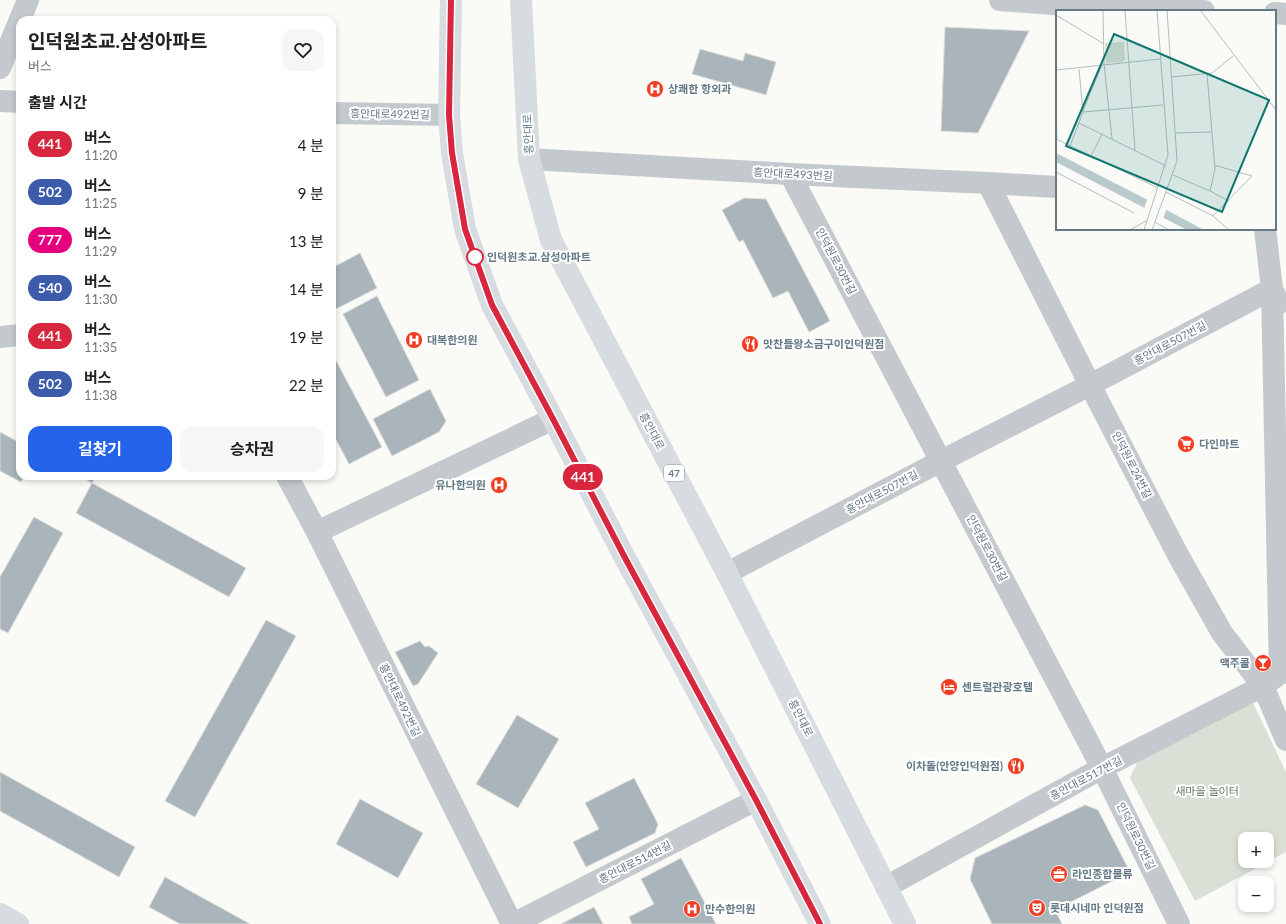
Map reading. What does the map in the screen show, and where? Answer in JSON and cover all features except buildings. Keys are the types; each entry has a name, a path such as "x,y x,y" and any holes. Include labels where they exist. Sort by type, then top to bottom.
{"main road":[{"path":"451,0 449,115 452,153 465,229 492,305 624,556 756,800 820,924"},
{"name":"흥안대로","path":"521,0 529,159 551,240 727,573 905,924"},
{"path":"0,914 18,924"}],"street":[{"path":"21,16 28,0"},
{"path":"1000,0 1080,8 1163,10"},
{"path":"1276,13 1286,14"},
{"path":"0,68 16,29"},
{"path":"0,101 16,102"},
{"name":"흥안대로492번길","path":"336,113 449,115"},
{"name":"흥안대로493번길","path":"529,159 1056,187"},
{"name":"인덕원로30번길","path":"790,174 1102,768 1179,924"},
{"name":"인덕원로24번길","path":"988,183 1178,555 1222,633 1276,676 1286,740"},
{"path":"1265,230 1272,289 1276,676"},
{"path":"1272,289 1286,316"},
{"name":"흥안대로507번길","path":"727,573 1272,289"},
{"path":"0,337 16,335"},
{"path":"316,532 553,419"},
{"name":"흥안대로492번길","path":"289,480 513,924"},
{"name":"흥안대로517번길","path":"886,887 1102,768 1276,676"},
{"name":"흥안대로514번길","path":"513,924 756,800"}],"green space":[{"name":"새마을 놀이터","path":"1253,703 1286,772 1286,852 1274,858 1274,832 1238,832 1238,868 1256,868 1241,876 1238,876 1238,878 1195,901 1130,778 1142,752"}],"bus line":[{"name":"441","path":"451,0 449,115 452,153 465,229 492,305 624,556 756,800 820,924"}],"place":[{"name":"상쾌한 항외과","path":"655,89"},
{"name":"인덕원초교.삼성아파트","path":"475,257"},
{"name":"대복한의원","path":"414,340"},
{"name":"맛찬들왕소금구이인덕원점","path":"750,344"},
{"name":"다인마트","path":"1186,444"},
{"name":"유나한의원","path":"499,485"},
{"name":"맥주콜","path":"1263,663"},
{"name":"센트럴관광호텔","path":"949,687"},
{"name":"이차돌(안양인덕원점)","path":"1016,766"},
{"name":"라인종합물류","path":"1059,874"},
{"name":"롯데시네마 인덕원점","path":"1037,908"},
{"name":"만수한의원","path":"692,909"}]}
